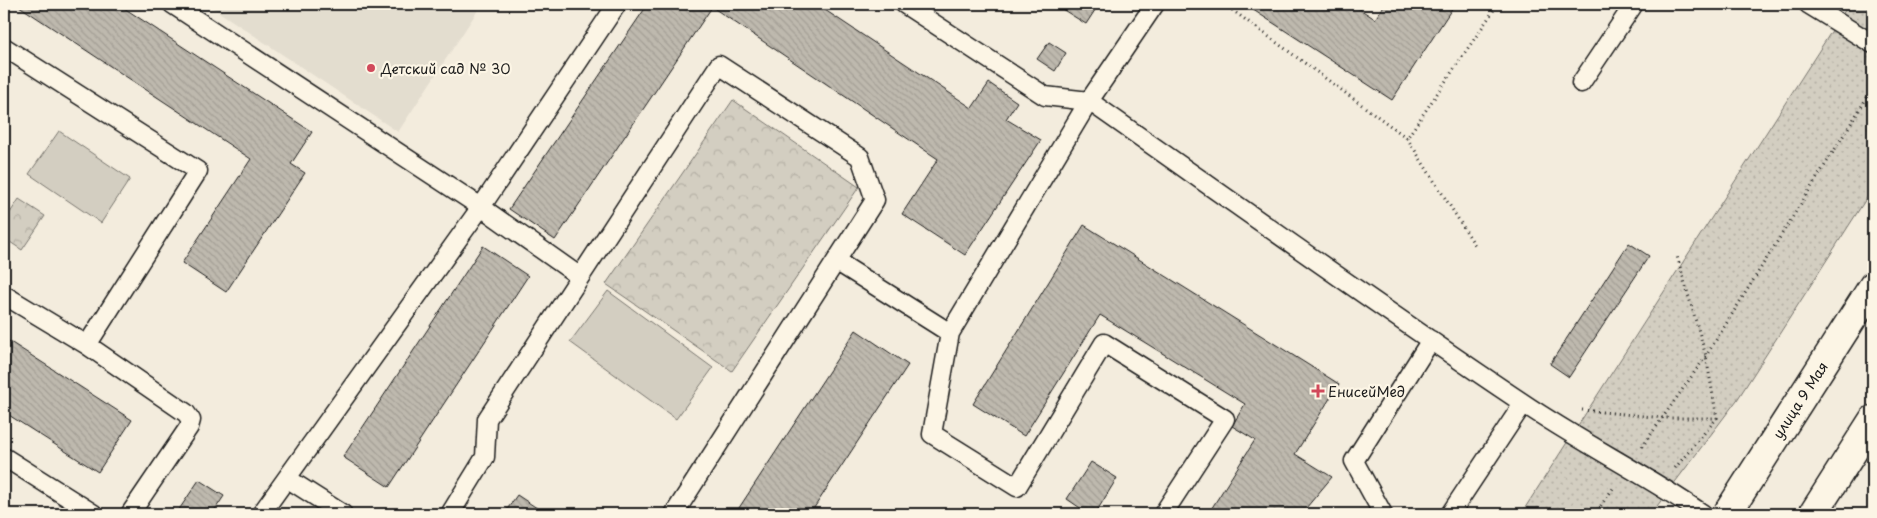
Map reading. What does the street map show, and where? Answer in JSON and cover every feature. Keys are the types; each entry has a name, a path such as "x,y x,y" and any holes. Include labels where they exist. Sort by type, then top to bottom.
{"main road":[{"name":"улица 9 Мая","path":"1727,514 1873,286"},
{"path":"1813,514 1873,420"}],"lane":[{"path":"172,4 481,207 579,276"},
{"path":"262,514 481,207 617,4"},
{"path":"904,4 1044,96 1089,101 1523,404 1627,467 1661,485 1703,514"},
{"path":"1155,4 1089,101 950,333 932,434 1017,487 1104,343 1225,419 1163,514"},
{"path":"1581,83 1634,4"},
{"path":"1808,4 1873,44"},
{"path":"4,47 198,171 87,345"},
{"path":"450,514 485,457 487,419 719,65 860,157 875,200 674,514"},
{"path":"836,261 950,333"},
{"path":"4,295 87,345 186,412 191,420 190,427 130,514"},
{"path":"1383,514 1354,460 1431,340"},
{"path":"1450,514 1523,404"},
{"path":"4,457 94,514"},
{"path":"288,479 343,514"}],"path":[{"path":"1224,4 1406,138 1476,248"},
{"path":"1406,138 1498,4"},
{"path":"1595,514 1706,356 1873,88"},
{"path":"1641,514 1661,485 1717,418 1706,356 1677,256"},
{"path":"1576,409 1664,418 1717,418"}],"shaded area":[{"name":"Детский сад № 30","path":"207,4 482,4 398,132"}],"green space":[{"path":"1849,4 1873,4 1873,188 1737,400 1651,514 1521,514"},
{"path":"733,100 859,187 732,371 606,284"},
{"path":"59,131 130,179 101,223 29,174"},
{"path":"19,199 45,216 22,250 4,238 4,222"},
{"path":"608,291 713,368 676,419 570,342"}],"building":[{"path":"16,4 118,4 312,132 291,164 305,173 226,292 182,263 251,159"},
{"path":"648,4 816,4 972,108 989,83 1017,102 1006,119 1041,140 965,255 902,214 938,159 712,7 555,240 509,209"},
{"path":"1054,4 1099,4 1086,24"},
{"path":"1244,4 1352,4 1375,19 1385,4 1455,4 1392,100"},
{"path":"1049,42 1066,53 1055,71 1037,59"},
{"path":"1084,225 1339,384 1295,454 1332,477 1301,514 1208,514 1255,440 1232,426 1245,404 1100,315 1024,436 973,404"},
{"path":"1629,243 1649,256 1569,377 1550,364"},
{"path":"483,246 528,276 389,487 343,457"},
{"path":"856,330 908,365 810,514 735,514"},
{"path":"4,338 132,420 98,472 4,412"},
{"path":"1091,462 1117,478 1095,514 1089,514 1067,499"},
{"path":"199,480 224,496 212,514 176,514"},
{"path":"517,495 546,514 504,514"}],"place":[{"name":"Детский сад № 30","path":"371,68"},
{"name":"ЕнисейМед","path":"1318,391"}]}
